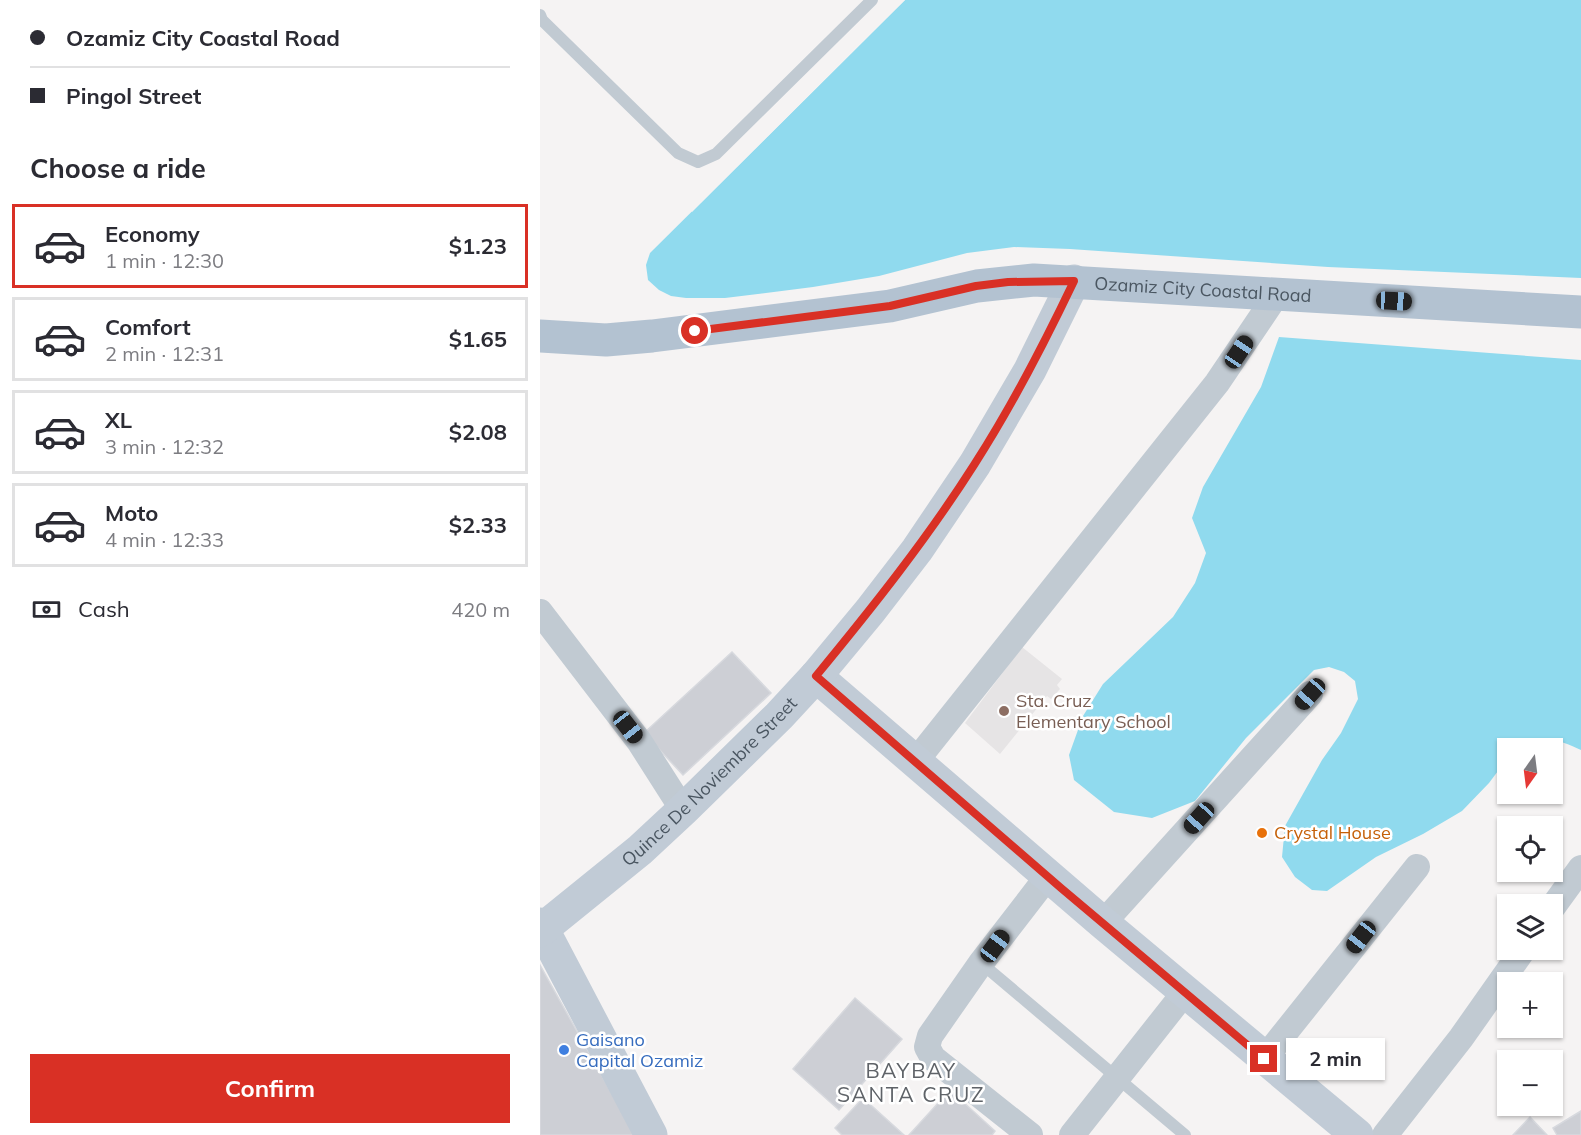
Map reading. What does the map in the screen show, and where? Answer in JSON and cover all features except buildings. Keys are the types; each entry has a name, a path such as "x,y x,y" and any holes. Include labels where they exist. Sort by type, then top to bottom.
{"main road":[{"name":"Ozamiz City Coastal Road","path":"540,336 606,340 652,336 890,306 976,286 1008,282 1074,281 1581,312"}],"street":[{"name":"Quince De Noviembre Street","path":"541,928 640,850 683,810 762,733 816,676 870,611 917,550 975,464 1030,370 1074,281"},
{"path":"915,762 1217,383 1277,294"},
{"path":"540,612 639,741 683,810"},
{"path":"816,676 1103,923 1357,1135"},
{"path":"1103,923 1310,694"},
{"path":"1264,1059 1417,867"},
{"path":"1562,894 1581,868"},
{"path":"1030,1135 933,1058 927,1047 930,1036 981,963 1048,876"},
{"path":"541,928 651,1135"},
{"path":"1385,1135 1461,1038 1516,960"},
{"path":"1072,1135 1185,992"}],"lane":[{"path":"541,19 678,153 698,162 716,154 872,0"},
{"path":"981,963 1185,1135"}],"shaded area":[{"name":"Sta. Cruz Elementary School","path":"1022,647 1062,679 1057,685 1060,689 1051,699 1047,696 1000,754 965,723"}],"water":[{"path":"905,0 1581,0 1581,278 1328,267 1014,247 967,253 879,276 725,298 686,298 671,296 659,290 648,280 646,265 650,253"},
{"path":"1279,337 1581,360 1581,750 1563,742 1563,738 1497,738 1497,772 1462,811 1423,834 1376,857 1327,891 1312,890 1295,877 1282,857 1285,826 1322,760 1341,733 1358,699 1355,681 1344,672 1329,667 1314,670 1246,738 1195,801 1152,818 1114,812 1074,780 1069,755 1083,716 1103,684 1173,617 1195,583 1206,553 1192,518 1203,487 1261,387"}],"pier":[{"path":"901,0 905,0 692,212 690,209"}],"place":[{"name":"Sta. Cruz Elementary School","path":"1004,711"},
{"name":"Crystal House","path":"1262,833"},
{"name":"Gaisano Capital Ozamiz","path":"564,1050"}],"district":[{"name":"BAYBAY SANTA CRUZ","path":"911,1083"}],"route":[{"path":"695,331 890,306 976,286 1034,280 1074,281 1030,370 975,464 917,550 816,676 1061,888 1264,1059"}]}
